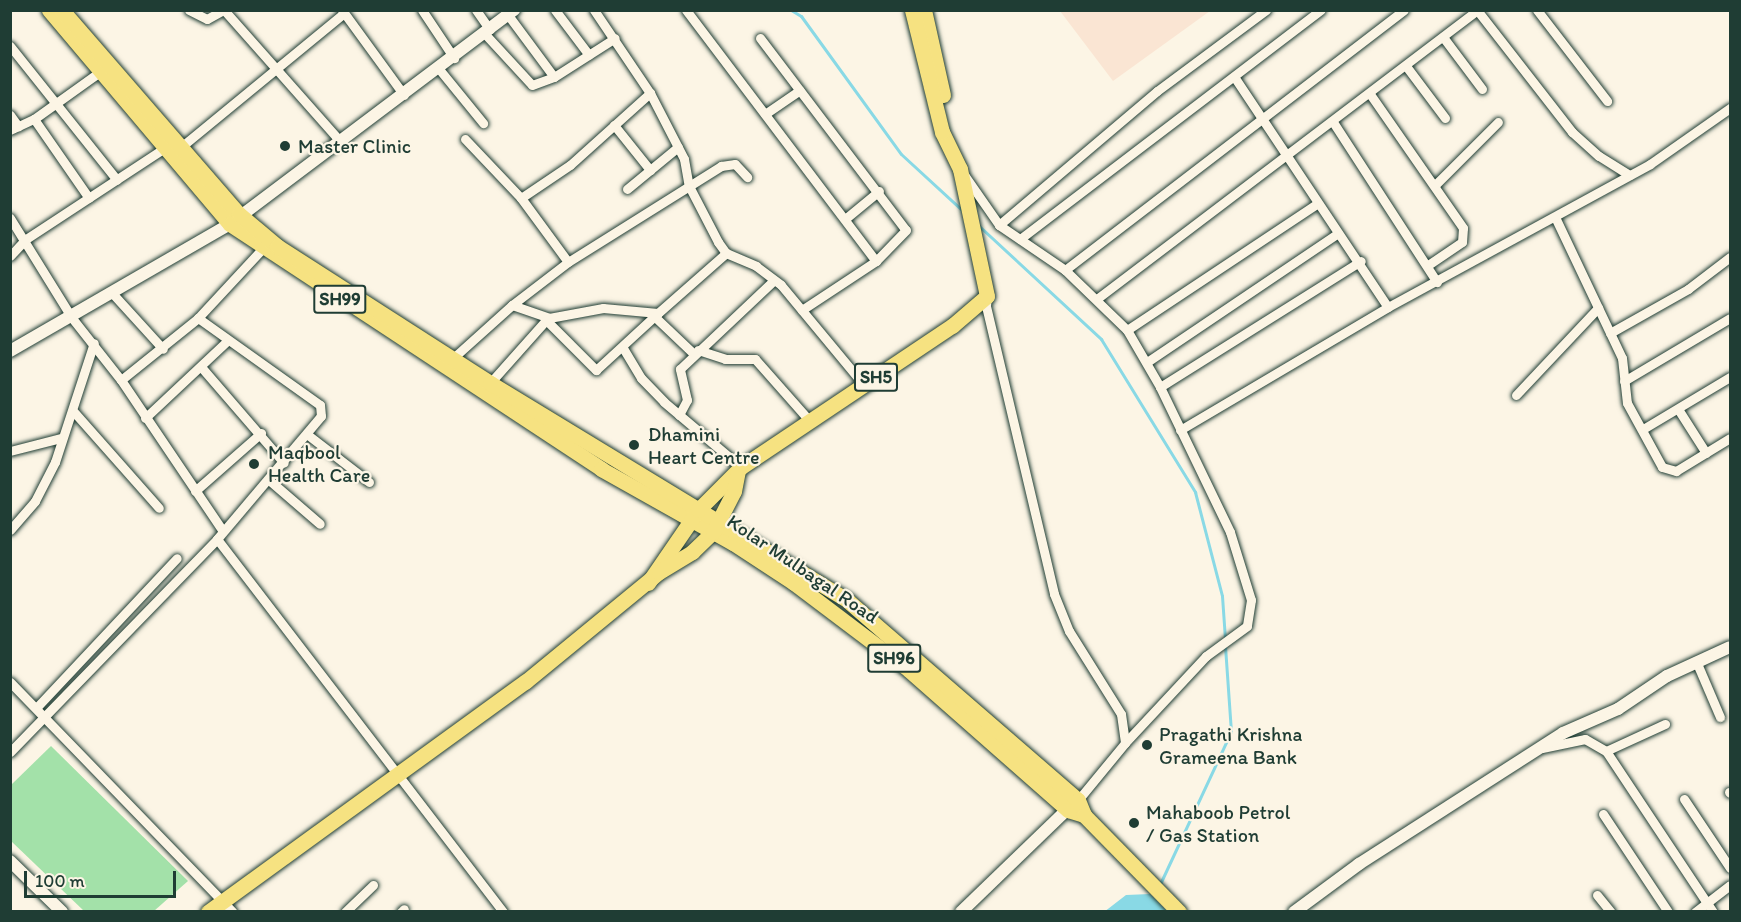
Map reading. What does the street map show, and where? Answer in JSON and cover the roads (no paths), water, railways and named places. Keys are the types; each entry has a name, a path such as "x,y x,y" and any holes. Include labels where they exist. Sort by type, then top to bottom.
{"main road":[{"path":"912,10 942,132 950,146 960,174 987,296"},
{"path":"924,10 951,131 950,146"},
{"name":"SH99","path":"60,11 101,71 174,147"},
{"name":"SH99","path":"60,11 235,219 263,248 601,469 664,505 694,516"},
{"name":"SH99","path":"235,219 694,516"},
{"name":"SH5","path":"694,516 740,469 808,419 865,386 952,326 987,296"},
{"path":"692,552 716,526 734,490 740,469"},
{"path":"208,912 227,906 396,774 525,682 648,583 692,552 734,537 734,490"},
{"path":"664,505 677,519 675,540"},
{"path":"648,583 675,540 694,516"},
{"name":"SH96","path":"694,516 716,526"},
{"name":"Kolar Mulbagal Road","path":"716,526 848,601 1084,815 1178,910"}],"street":[{"path":"189,10 207,19 224,10 340,141"},
{"path":"422,10 454,58"},
{"path":"476,10 488,32 526,82 537,85 554,77 615,38"},
{"path":"555,10 589,55"},
{"path":"594,10 650,93 678,147 689,186 708,227 726,252 756,266 774,280 865,386"},
{"path":"686,10 876,261"},
{"path":"999,225 1157,91 1266,10"},
{"path":"1020,239 1235,78 1321,10"},
{"path":"1065,270 1404,10"},
{"path":"1098,298 1334,122 1477,10 1572,132 1599,156 1630,175"},
{"path":"1537,10 1606,101"},
{"path":"10,256 26,239 117,180 174,147 275,70 343,12 404,95"},
{"path":"10,351 113,294 235,219 454,58 511,13 554,77"},
{"path":"1443,37 1482,89"},
{"path":"760,38 879,191 906,230 876,261 802,310"},
{"path":"10,46 117,180"},
{"path":"1406,66 1445,118"},
{"path":"439,69 483,123"},
{"path":"10,115 14,128 34,118 53,101 101,71"},
{"path":"1235,78 1317,204 1361,261 1388,307"},
{"path":"765,114 800,90"},
{"path":"521,198 570,165 650,93"},
{"path":"1370,94 1435,185 1465,234 1462,242 1428,266"},
{"path":"1180,430 1388,307 1630,175 1731,108"},
{"path":"34,118 89,198"},
{"path":"1334,122 1437,282"},
{"path":"1435,185 1498,122"},
{"path":"614,125 650,170"},
{"path":"465,139 521,198 568,262"},
{"path":"627,189 678,147"},
{"path":"452,359 512,305 568,262 689,186 728,164 735,164 747,177"},
{"path":"960,174 999,225 1065,270 1098,298 1127,330 1160,387 1230,532 1246,578 1250,621 1242,630 1206,656 1125,743 1073,805 961,912"},
{"path":"845,219 879,191"},
{"path":"1127,330 1317,204"},
{"path":"1555,217 1623,362 1627,404 1643,429 1662,467 1671,473 1731,438"},
{"path":"10,218 26,239 72,318 121,380 195,491 220,535 396,774 500,908 489,912"},
{"path":"1147,362 1338,233"},
{"path":"121,380 163,349 198,318 263,248"},
{"path":"512,305 547,319 596,370 623,348 726,252"},
{"path":"1610,333 1688,289 1731,257"},
{"path":"1160,387 1361,261"},
{"path":"679,415 687,400 680,369 774,280"},
{"path":"113,294 163,349"},
{"path":"987,296 986,306 1054,594 1069,631 1121,714 1125,743"},
{"path":"490,383 547,319 603,308 656,315 696,352 725,359 755,359 808,419"},
{"path":"1516,395 1598,308"},
{"path":"10,752 47,717 220,535 284,464 321,416 320,405 198,318"},
{"path":"1624,381 1731,318"},
{"path":"145,418 202,368 228,340"},
{"path":"10,530 34,501 55,462 61,438 74,412 94,343"},
{"path":"623,348 641,378 740,469"},
{"path":"202,368 261,433 284,464"},
{"path":"1643,429 1731,377"},
{"path":"1678,409 1706,453"},
{"path":"74,412 159,508"},
{"path":"195,491 261,433"},
{"path":"308,435 369,482"},
{"path":"10,451 61,438"},
{"path":"269,480 320,524"},
{"path":"37,707 177,558"},
{"path":"1294,912 1563,733 1618,709 1696,661 1731,647"},
{"path":"1696,661 1720,717"},
{"path":"10,682 47,717 227,906"},
{"path":"1606,751 1665,724"},
{"path":"1537,750 1585,739 1606,751 1713,912"},
{"path":"1684,799 1731,868"},
{"path":"1603,814 1668,912"},
{"path":"10,861 62,912"},
{"path":"345,912 374,885"},
{"path":"1695,912 1731,885"},
{"path":"1597,895 1611,912"}],"water":[{"path":"1150,894 1167,911 1104,912 1126,895"}],"waterway":[{"path":"791,10 801,16 901,154 963,211"},
{"path":"978,225 1101,339 1195,492 1222,596 1225,639"},
{"path":"1160,884 1231,732 1225,646"}],"place":[{"name":"Master Clinic","path":"285,146"},
{"name":"Dhamini Heart Centre","path":"634,445"},
{"name":"Maqbool Health Care","path":"254,464"},
{"name":"Pragathi Krishna Grameena Bank","path":"1147,745"},
{"name":"Mahaboob Petrol / Gas Station","path":"1134,823"}]}
